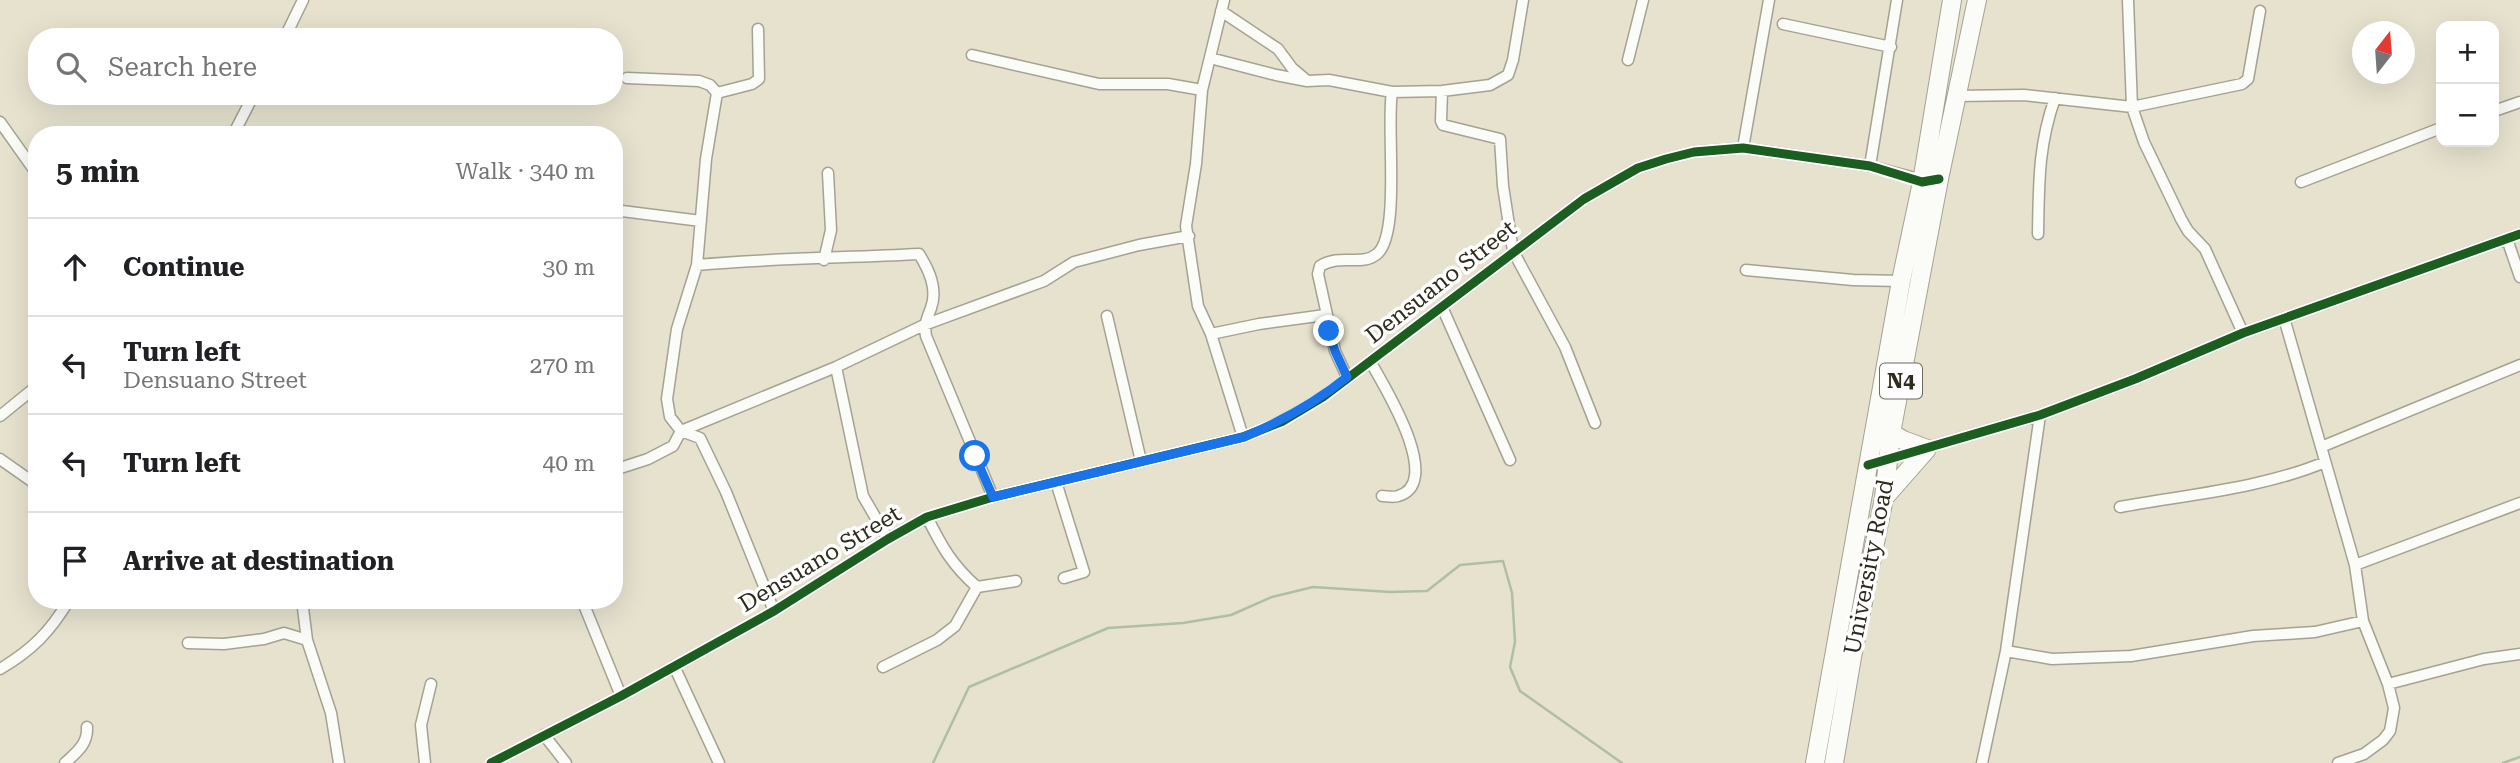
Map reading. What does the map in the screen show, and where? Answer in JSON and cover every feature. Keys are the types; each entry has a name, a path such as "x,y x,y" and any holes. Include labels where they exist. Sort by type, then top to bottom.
{"highway":[{"name":"University Road","path":"1835,763 1852,657 1884,498 1891,433 1931,180 1952,0"},
{"name":"University Road","path":"1815,763 1901,281 1958,96 1977,0"},
{"path":"1884,498 1927,449 1891,433"}],"street":[{"path":"289,28 303,0"},
{"path":"1210,58 1253,70 1392,92 1442,91 1490,85 1508,75 1516,46 1523,0"},
{"path":"1628,60 1643,0"},
{"path":"1743,148 1769,0"},
{"path":"1870,166 1898,0"},
{"path":"2128,0 2132,107 2144,142 2181,219 2205,249 2243,332"},
{"path":"1244,437 1211,334 1198,306 1186,226 1202,90 1222,6 1278,49 1292,68 1307,80"},
{"path":"1958,96 2024,95 2132,107 2245,83 2248,79 2260,11"},
{"path":"1783,24 1891,47"},
{"path":"717,93 752,84 759,79 758,29"},
{"path":"972,55 1099,84 1167,84 1202,90"},
{"path":"627,78 699,80 710,85 717,93"},
{"path":"1442,91 1443,125 1500,139 1503,186 1513,251 1565,346 1595,423"},
{"path":"1347,377 1335,351 1318,274 1320,267 1328,261 1339,258 1363,261 1377,253 1385,242 1391,166 1389,110 1392,92"},
{"path":"717,93 706,159 697,265 677,329 667,400 670,417 681,431 700,438 714,462 774,611"},
{"path":"2038,234 2040,150 2055,98"},
{"path":"2499,109 2520,102"},
{"path":"238,126 248,105"},
{"path":"0,122 28,161"},
{"path":"2301,182 2436,130"},
{"name":"Densuano Street","path":"491,763 621,696 774,611 927,517 993,497 1244,437 1283,421 1323,397 1584,198 1638,168 1694,152 1743,148 1870,166 1931,180"},
{"path":"824,260 831,230 828,173"},
{"path":"623,211 701,222"},
{"path":"1888,459 2040,415 2135,379 2243,332 2520,234"},
{"path":"623,467 648,459 673,446 681,431 836,367 924,325 1044,281 1074,262 1139,245 1189,236"},
{"path":"2507,239 2520,277"},
{"path":"697,265 761,259 824,260 919,254 934,288 933,305 924,325 926,336 993,497"},
{"path":"1746,270 1853,280 1901,281"},
{"path":"1441,307 1510,460"},
{"path":"1211,334 1325,315"},
{"path":"1107,316 1141,461"},
{"path":"2284,318 2355,565 2363,621 2388,684 2394,708 2390,731 2383,740 2364,754 2338,763"},
{"path":"1370,361 1412,444 1415,458 1416,474 1410,488 1399,496 1382,496"},
{"path":"2321,447 2520,365"},
{"path":"836,367 863,496 888,539"},
{"path":"0,416 28,393"},
{"path":"1982,763 2006,651 2040,415"},
{"path":"0,459 28,479"},
{"path":"2120,507 2258,482 2305,471 2325,462"},
{"path":"1056,482 1084,572 1064,578"},
{"path":"2355,565 2520,503"},
{"path":"927,517 944,552 957,569 977,587"},
{"path":"977,587 1016,581"},
{"path":"883,667 937,640 955,626 977,587"},
{"path":"0,669 24,655 52,628 64,609"},
{"path":"303,609 307,640 331,713 339,763"},
{"path":"586,609 621,696"},
{"path":"2006,651 2052,659 2101,659 2253,636 2315,632 2363,621"},
{"path":"188,643 224,644 264,639 284,633 307,640"},
{"path":"2388,684 2484,659 2520,654"},
{"path":"674,666 719,763"},
{"path":"425,763 421,724 431,684"},
{"path":"65,763 79,750 87,737 87,727"},
{"path":"544,734 566,763"}],"waterway":[{"path":"933,763 969,687 1108,628 1183,623 1231,615 1272,597 1313,587 1390,592 1427,591 1460,565 1503,561 1512,593 1515,642 1510,667 1520,691 1622,763"},
{"path":"2503,763 2520,757"}],"cycle path":[{"path":"491,763 621,696 774,611 927,517 993,497 1243,437 1283,421 1323,397 1584,199 1638,168 1694,152 1743,148 1870,166 1922,182 1939,179"},
{"path":"1868,465 2040,415 2135,379 2243,333 2520,234"}],"route":[{"path":"975,456 993,497 1244,437 1283,421 1323,397 1347,377 1329,331"}]}
